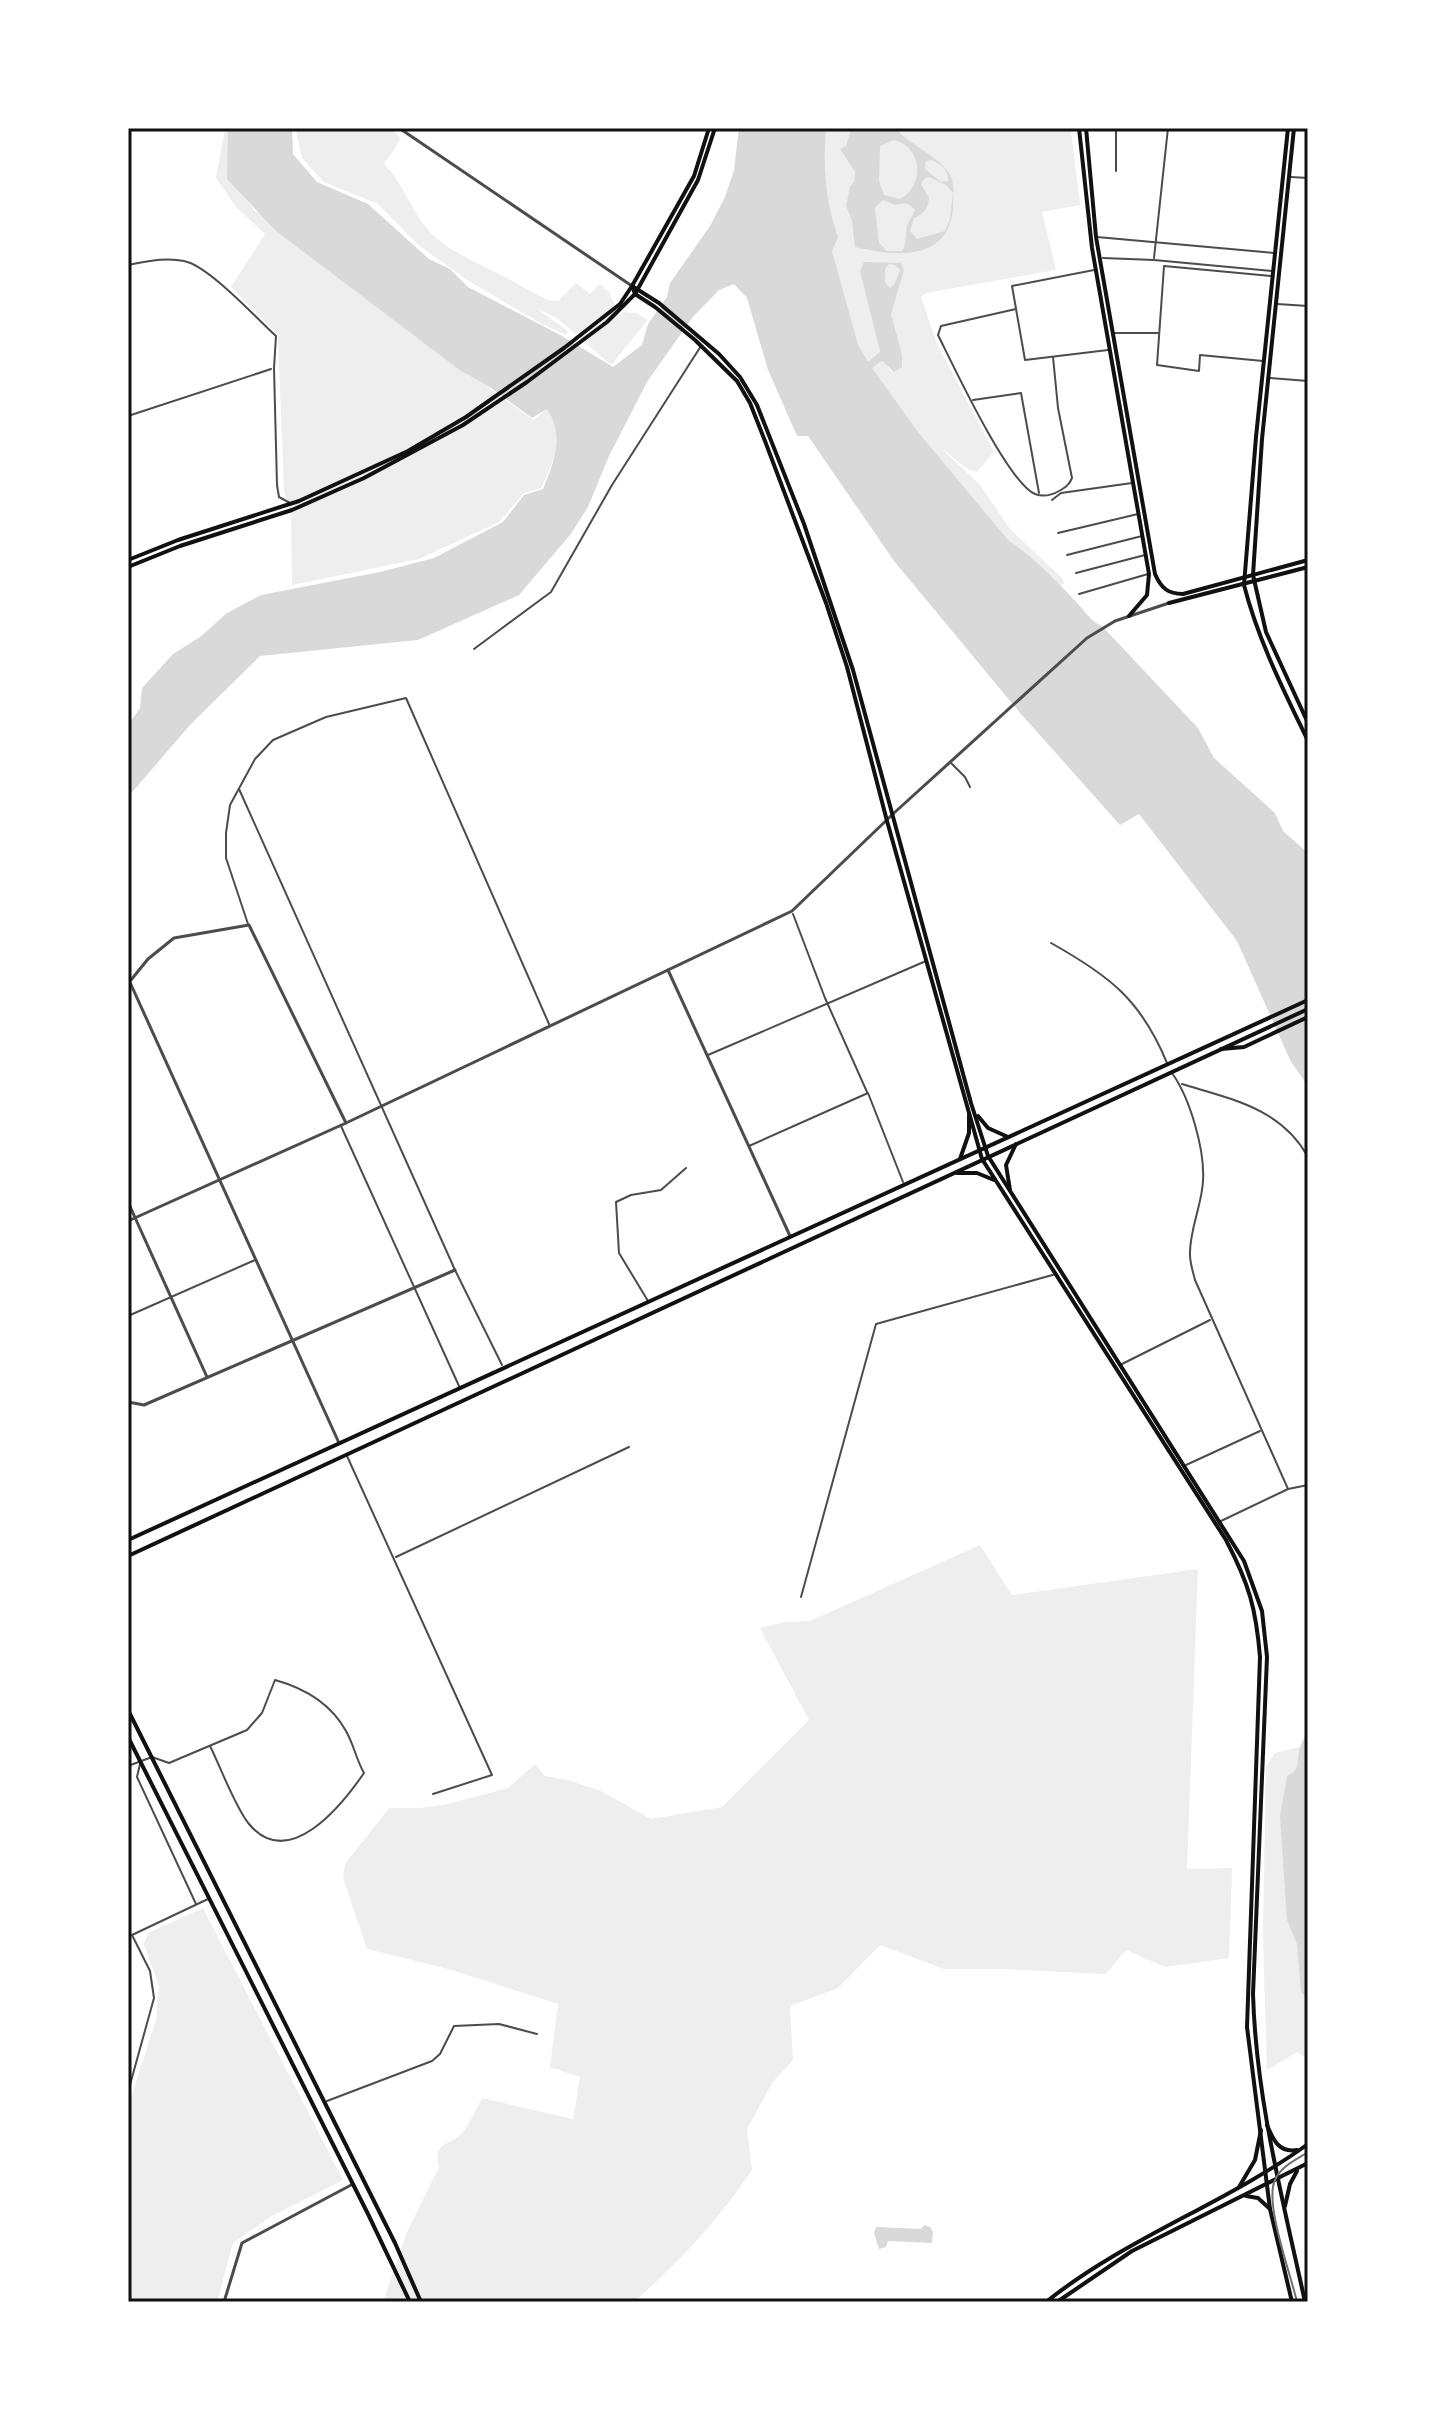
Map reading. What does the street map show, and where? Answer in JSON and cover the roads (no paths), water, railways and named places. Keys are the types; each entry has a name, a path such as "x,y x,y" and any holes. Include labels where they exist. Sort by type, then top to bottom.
{"main road":[{"path":"622,306 686,193 712,128"},
{"path":"128,567 300,503 393,461 491,404 622,306 637,292 698,180 712,128"},
{"path":"1079,128 1095,269 1149,574 1147,595 1129,616"},
{"path":"1086,128 1096,237 1155,574 1160,585 1166,591 1183,594 1308,560"},
{"path":"1288,128 1263,361 1244,585 1273,668 1308,741"},
{"path":"1294,128 1253,575 1266,632 1308,723"},
{"path":"632,286 740,377 757,405 827,590 853,670 894,813 982,1159 1226,1540 1257,1614 1260,1657 1247,2027 1266,2185 1292,2302"},
{"path":"697,338 737,381 750,403 826,603 847,667 887,821 971,1113 988,1156 1186,1465 1244,1561 1258,1598 1267,1657 1253,1994 1255,2044 1275,2167 1305,2302"},
{"path":"128,560 178,540 300,503"},
{"path":"1169,603 1308,567"},
{"path":"128,1540 1308,1000"},
{"path":"128,1556 1308,1009"},
{"path":"1219,1049 1237,1049 1308,1017"},
{"path":"971,1113 988,1128 1008,1137"},
{"path":"960,1159 969,1133 971,1113"},
{"path":"1010,1190 1006,1165 1017,1143"},
{"path":"950,1174 977,1173 997,1182"},
{"path":"128,1710 325,2102 421,2302"},
{"path":"128,1737 410,2302"},
{"path":"1267,2125 1273,2141 1283,2149 1294,2151 1305,2146"},
{"path":"1238,2189 1255,2160 1261,2130"},
{"path":"1046,2302 1124,2249 1238,2189 1305,2146"},
{"path":"1057,2302 1132,2251 1308,2163"},
{"path":"1285,2206 1290,2184 1299,2169"},
{"path":"1240,2197 1258,2198 1270,2209"}],"street":[{"path":"399,128 632,286"},
{"path":"1116,128 1116,171"},
{"path":"1154,260 1168,128"},
{"path":"1289,177 1308,178"},
{"path":"1096,237 1275,253"},
{"path":"1100,259 1154,260 1272,274"},
{"path":"128,265 162,260 187,261 210,276 276,336 277,485 279,497 291,504"},
{"path":"1263,361 1200,355 1199,371 1157,365 1164,266 1272,274"},
{"path":"1095,269 1012,286 1025,360 1109,350"},
{"path":"1276,304 1308,306"},
{"path":"1016,309 941,326 938,335 982,423 1022,484 1039,494 1051,495 1069,485 1072,478 1058,408 1053,357"},
{"path":"1112,333 1160,333"},
{"path":"474,649 551,592 612,485 701,345"},
{"path":"128,416 274,368"},
{"path":"1269,378 1308,381"},
{"path":"971,401 1021,393 1039,494"},
{"path":"1052,500 1061,493 1133,483"},
{"path":"1058,533 1139,514"},
{"path":"1067,555 1143,535"},
{"path":"1076,573 1146,555"},
{"path":"1079,594 1149,574"},
{"path":"128,1221 346,1123 792,911 949,762 1087,638 1123,618 1169,603"},
{"path":"346,1123 249,925 226,858 230,805 255,759 273,740 326,717 406,698 549,1026"},
{"path":"949,762 965,777 970,787"},
{"path":"238,788 455,1270 503,1367"},
{"path":"792,911 827,1003 904,1183"},
{"path":"249,925 174,938 148,959 128,981 339,1443"},
{"path":"1051,943 1111,981 1129,997 1144,1017 1168,1064"},
{"path":"707,1055 927,960"},
{"path":"668,970 790,1236"},
{"path":"1171,1072 1180,1083 1196,1129 1203,1167 1189,1254 1195,1280 1288,1489"},
{"path":"1180,1083 1269,1114 1287,1128 1308,1157"},
{"path":"749,1147 868,1093"},
{"path":"340,1125 459,1388"},
{"path":"648,1301 619,1253 616,1202 631,1195 661,1190 686,1168"},
{"path":"128,1202 207,1377"},
{"path":"128,1316 256,1260"},
{"path":"128,1402 144,1405 455,1270"},
{"path":"801,1597 876,1324 1057,1274"},
{"path":"1120,1365 1212,1320"},
{"path":"1186,1465 1261,1430"},
{"path":"395,1558 629,1447"},
{"path":"347,1455 492,1775 433,1794"},
{"path":"1220,1521 1288,1489 1308,1485"},
{"path":"128,1766 152,1757 169,1763 247,1730 262,1713 275,1680 298,1687 330,1710 347,1733 364,1773 344,1803 309,1833 282,1841 260,1835 247,1822 210,1746"},
{"path":"141,1763 137,1777 196,1905"},
{"path":"128,2092 154,1998 150,1971 132,1935 208,1899"},
{"path":"325,2102 432,2061 440,2054 454,2026 499,2024 537,2034"},
{"path":"224,2302 242,2243 353,2184"}],"tram line":[{"path":"1297,2302 1276,2222 1273,2191 1281,2171 1308,2152"}]}
